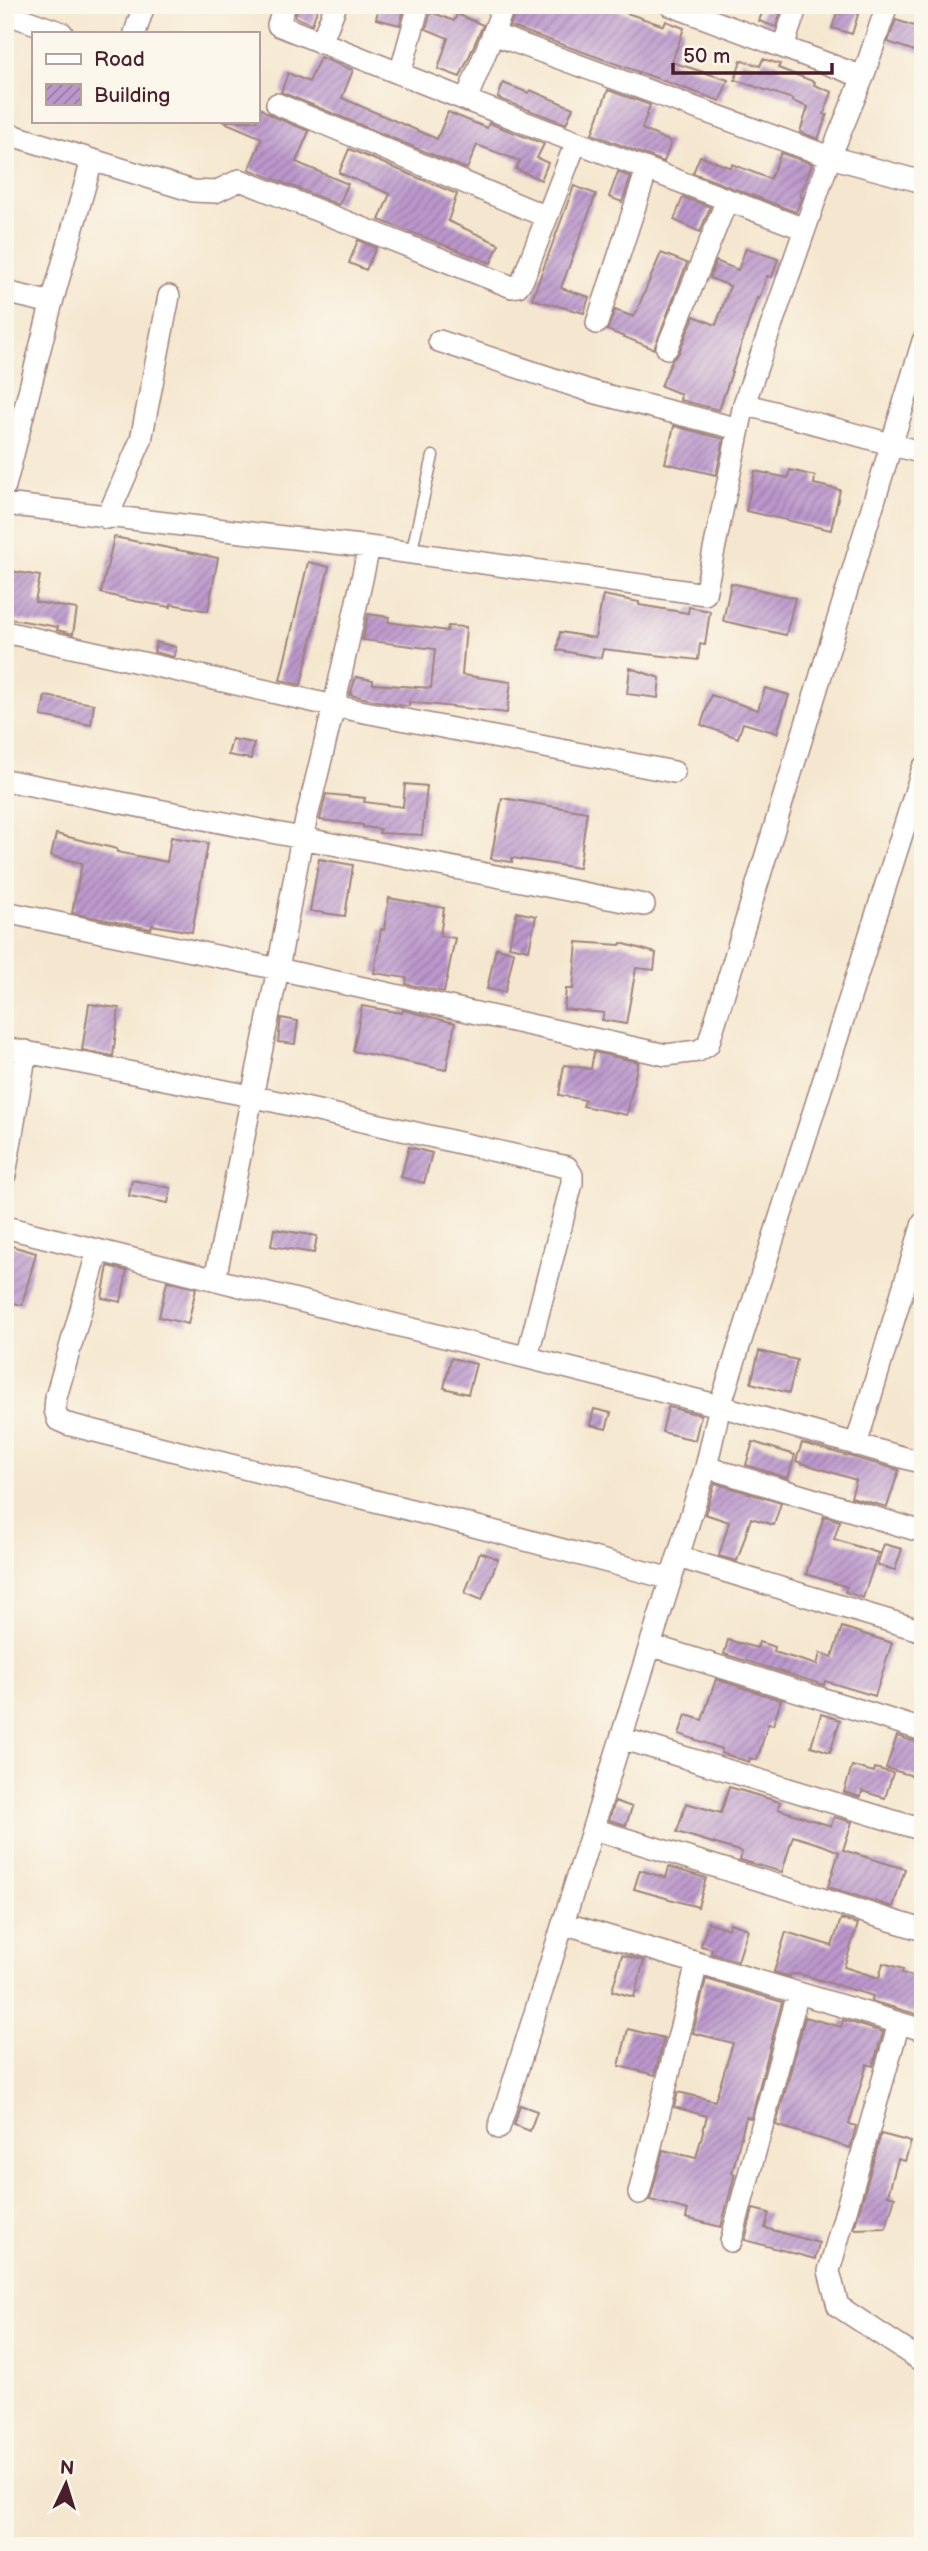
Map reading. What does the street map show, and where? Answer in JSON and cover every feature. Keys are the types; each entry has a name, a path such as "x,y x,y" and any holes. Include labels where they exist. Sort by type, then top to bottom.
{"street":[{"path":"135,32 144,5"},
{"path":"285,5 278,25 804,229"},
{"path":"321,43 336,5"},
{"path":"400,74 419,5"},
{"path":"466,100 504,5"},
{"path":"670,5 712,13 783,47 863,77"},
{"path":"783,47 797,5"},
{"path":"5,504 369,547 705,594 744,404 804,229 863,77 887,5"},
{"path":"5,13 59,32"},
{"path":"493,34 830,157 922,180"},
{"path":"277,104 547,217"},
{"path":"5,133 193,191 215,192 240,180 512,287 519,286 523,279 576,142"},
{"path":"5,486 14,413 52,303 92,160"},
{"path":"597,323 648,169"},
{"path":"667,348 727,200"},
{"path":"5,292 52,303"},
{"path":"107,518 141,440 169,296"},
{"path":"439,341 593,392 738,429"},
{"path":"5,912 666,1055 698,1051 708,1045 923,341"},
{"path":"744,404 923,453"},
{"path":"215,1279 302,837 369,547"},
{"path":"5,632 334,706 674,772"},
{"path":"499,2128 706,1467 720,1406 923,768"},
{"path":"5,780 644,905"},
{"path":"5,1175 16,1049 251,1096 561,1164 570,1170 572,1183 527,1357"},
{"path":"856,1445 923,1223"},
{"path":"5,1227 720,1406 923,1463"},
{"path":"98,1250 57,1397 55,1410 58,1420 671,1579"},
{"path":"706,1467 923,1532"},
{"path":"678,1557 923,1631"},
{"path":"650,1645 923,1730"},
{"path":"621,1738 923,1830"},
{"path":"593,1829 923,1930"},
{"path":"563,1923 923,2030"},
{"path":"639,2193 697,1963"},
{"path":"731,2241 798,1993"},
{"path":"900,2023 829,2271 838,2306 923,2362"}],"lane":[{"path":"411,554 433,456"}],"building":[{"path":"298,5 319,5 312,24 295,17"},
{"path":"370,5 405,5 400,25 376,19 378,10"},
{"path":"517,5 604,5 664,26 666,21 684,28 672,62 728,80 720,101 510,26"},
{"path":"765,5 782,8 776,27 759,21"},
{"path":"844,5 861,5 852,34 832,28 837,13 841,14"},
{"path":"431,12 454,21 457,14 483,25 460,77 438,69 448,38 426,29"},
{"path":"896,20 923,29 923,54 888,42"},
{"path":"320,57 353,70 342,98 437,139 448,112 487,128 489,123 544,144 537,158 548,163 541,180 516,169 520,161 477,145 467,169 281,92 288,73 309,82"},
{"path":"763,59 780,64 778,68 815,82 814,85 832,92 818,139 800,132 808,107 792,101 793,99 735,80 741,60 760,66"},
{"path":"503,83 529,93 530,90 573,108 566,124 498,98"},
{"path":"608,90 650,105 642,129 671,142 664,162 592,134"},
{"path":"259,107 272,116 309,131 296,162 348,184 339,205 249,169 262,138 224,122 259,122"},
{"path":"349,149 457,194 448,221 499,244 491,263 379,220 390,194 339,173"},
{"path":"781,153 812,164 796,212 693,173 700,156 731,168 732,164 770,179"},
{"path":"618,172 631,177 622,202 609,197"},
{"path":"574,186 596,194 561,288 589,297 584,313 532,299"},
{"path":"683,197 710,207 700,232 674,220"},
{"path":"358,240 376,248 366,270 349,263"},
{"path":"746,248 778,259 772,277 767,276 759,299 757,298 719,410 680,400 681,394 661,386 672,360 679,353 694,316 716,325 730,286 710,278 716,261 738,270"},
{"path":"661,253 687,263 654,349 607,330 615,310 634,317"},
{"path":"674,426 724,439 716,475 665,463"},
{"path":"790,470 815,476 814,484 840,490 831,530 746,511 755,471 788,478"},
{"path":"114,537 218,558 208,611 134,601 101,593"},
{"path":"308,562 329,567 301,685 280,680"},
{"path":"5,570 40,576 35,602 77,609 73,634 57,630 58,627 5,618"},
{"path":"731,583 795,598 786,635 723,621"},
{"path":"603,595 639,602 639,605 688,613 689,607 710,611 705,645 700,644 698,660 603,649 601,658 557,650 560,632 595,638"},
{"path":"368,614 389,617 388,622 447,631 448,626 466,627 462,675 511,682 507,713 409,702 409,706 396,705 350,695 356,677 373,680 373,684 431,688 435,649 363,640"},
{"path":"156,642 176,647 174,657 154,652"},
{"path":"630,668 660,678 658,698 627,694"},
{"path":"765,688 789,695 777,733 743,723 738,738 701,725 711,695 758,710"},
{"path":"45,696 94,704 91,725 41,716"},
{"path":"232,739 254,743 251,759 228,755"},
{"path":"405,784 427,786 422,835 379,833 380,829 363,825 320,820 326,794 365,798 364,802 403,807"},
{"path":"502,798 587,812 579,868 512,858 512,862 491,859"},
{"path":"56,834 117,849 117,852 167,862 171,837 208,843 192,932 152,925 151,929 72,913 82,863 51,856"},
{"path":"319,859 353,865 345,916 310,911"},
{"path":"389,898 444,908 440,936 455,938 444,992 406,984 407,978 374,973"},
{"path":"517,912 536,916 529,950 509,946"},
{"path":"577,942 621,943 656,953 654,970 636,968 626,1024 602,1020 604,1013 564,1009 566,989 573,989"},
{"path":"496,948 514,952 505,992 487,989"},
{"path":"89,1004 119,1008 113,1056 82,1050"},
{"path":"362,1006 402,1013 403,1010 455,1023 446,1070 353,1051"},
{"path":"281,1018 298,1021 295,1044 278,1042"},
{"path":"594,1052 638,1062 627,1115 583,1106 585,1100 559,1095 564,1065 591,1069"},
{"path":"409,1147 432,1153 424,1183 401,1177"},
{"path":"132,1180 171,1188 168,1203 129,1196"},
{"path":"274,1229 317,1236 314,1253 271,1246"},
{"path":"5,1244 36,1253 22,1305 5,1301"},
{"path":"108,1266 127,1271 121,1302 102,1298"},
{"path":"167,1281 196,1288 188,1324 159,1317"},
{"path":"759,1351 797,1360 789,1393 751,1383"},
{"path":"451,1358 476,1364 468,1394 444,1388"},
{"path":"668,1407 701,1415 695,1440 662,1432"},
{"path":"594,1409 611,1413 606,1429 590,1425"},
{"path":"753,1442 795,1455 788,1478 746,1465"},
{"path":"802,1443 899,1470 887,1507 851,1497 856,1480 796,1461"},
{"path":"715,1483 781,1503 774,1525 751,1518 737,1561 719,1556 729,1522 705,1514"},
{"path":"824,1516 840,1521 834,1539 878,1553 863,1598 845,1592 847,1587 806,1574"},
{"path":"884,1544 902,1549 895,1570 877,1565"},
{"path":"480,1552 498,1559 482,1600 465,1593"},
{"path":"842,1627 892,1643 875,1696 825,1681 824,1685 724,1654 728,1640 757,1648 759,1642 775,1647 774,1652 817,1665 820,1653 832,1657"},
{"path":"716,1679 781,1700 773,1725 768,1724 757,1760 750,1758 749,1762 721,1753 722,1749 679,1734 686,1715 702,1720"},
{"path":"821,1714 840,1720 830,1752 811,1746"},
{"path":"897,1736 923,1744 923,1779 886,1768"},
{"path":"852,1766 874,1772 875,1768 893,1773 885,1798 862,1791 860,1797 844,1792"},
{"path":"729,1787 780,1802 778,1809 831,1826 834,1817 852,1822 843,1850 905,1869 893,1907 828,1887 839,1852 825,1846 793,1836 782,1872 740,1860 742,1852 677,1832 686,1803 721,1813"},
{"path":"615,1801 632,1807 626,1825 609,1820"},
{"path":"669,1867 706,1878 698,1907 634,1889 640,1870 666,1878"},
{"path":"841,1919 858,1924 844,1967 879,1978 883,1963 903,1969 902,1973 923,1980 923,2016 871,2001 873,1996 800,1974 791,1974 790,1977 774,1972 786,1932 832,1946"},
{"path":"708,1922 728,1929 730,1923 748,1929 738,1961 711,1953 712,1949 701,1946"},
{"path":"622,1955 644,1961 634,1997 612,1991"},
{"path":"706,1979 782,2002 751,2118 746,2117 721,2227 686,2218 688,2210 650,2200 663,2150 696,2158 707,2116 674,2107 678,2092 715,2101 733,2043 693,2033"},
{"path":"805,2017 841,2027 843,2020 883,2032 873,2066 867,2064 849,2124 856,2126 850,2148 776,2125"},
{"path":"628,2029 664,2038 655,2075 619,2066"},
{"path":"520,2105 537,2111 530,2131 514,2125"},
{"path":"881,2134 911,2142 905,2161 898,2159 888,2195 895,2197 886,2228 854,2229"},
{"path":"753,2209 769,2213 765,2228 819,2243 815,2259 745,2240"}]}
